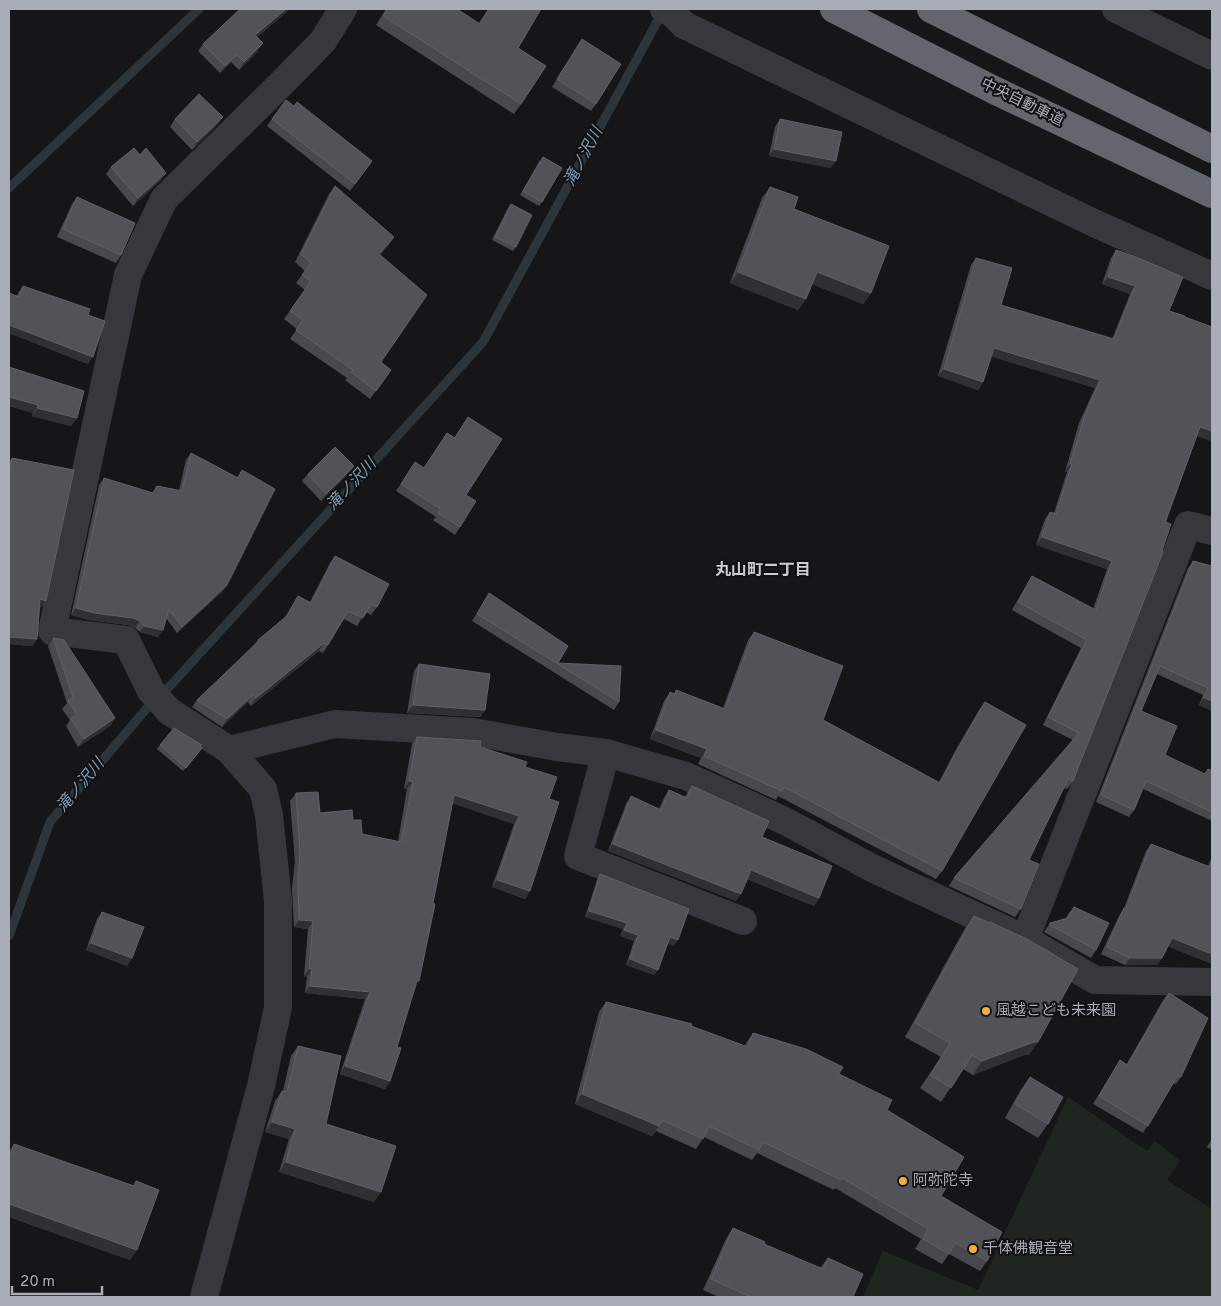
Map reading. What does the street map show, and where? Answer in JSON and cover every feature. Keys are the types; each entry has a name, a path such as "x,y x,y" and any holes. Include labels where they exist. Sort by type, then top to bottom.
{"highway":[{"name":"中央自動車道","path":"834,9 994,90 1212,194"},
{"path":"931,9 1212,149"}],"street":[{"path":"204,1297 261,1086 278,1008 278,901 270,815 263,789 229,750 169,711 158,699 126,640 52,630 128,275 164,199 323,40 343,9"},
{"path":"1116,9 1212,56"},
{"path":"668,11 684,25 1094,222 1212,276"},
{"path":"1024,939 1188,525 1212,532"},
{"path":"229,750 335,724 473,732 606,753 686,776 785,821 872,868 1024,939 1095,980 1212,982"},
{"path":"606,753 578,856 743,921"}],"shaded area":[{"path":"1068,1097 1147,1151 1155,1141 1180,1161 1167,1180 1212,1209 1212,1297 863,1297 883,1251 978,1290"}],"building":[{"path":"240,9 286,9 255,35 263,43 244,62 237,55 225,66 203,44"},
{"path":"387,9 457,9 480,24 489,9 541,9 518,48 546,66 521,104 383,16"},
{"path":"582,39 621,64 596,104 557,79"},
{"path":"199,94 223,117 197,142 175,119"},
{"path":"286,100 294,106 297,102 372,161 355,184 272,119"},
{"path":"780,119 842,132 836,161 774,149"},
{"path":"134,148 140,155 146,148 166,173 138,198 111,167"},
{"path":"543,157 562,168 542,202 523,191"},
{"path":"335,186 394,237 379,254 427,295 381,362 391,370 376,391 351,372 353,370 296,330 303,320 290,311 311,281 302,275 311,263 301,254"},
{"path":"770,187 798,197 794,209 889,246 871,293 817,272 806,299 738,272"},
{"path":"77,197 135,223 121,255 63,229"},
{"path":"511,204 532,215 516,247 495,237"},
{"path":"1116,250 1183,277 1169,311 1212,327 1212,431 1200,427 1165,522 1171,524 1163,552 1073,781 1068,779 1029,860 1039,864 1021,909 954,878 1079,733 1048,717 1087,640 1018,602 1032,576 1096,610 1112,561 1042,537 1050,512 1056,514 1085,415 1100,380 994,348 983,382 944,369 976,258 1012,268 1001,305 1114,339 1135,286 1108,277"},
{"path":"23,286 90,309 88,315 105,321 93,357 9,325 9,293 19,297"},
{"path":"9,367 84,391 77,418 37,408 38,405 9,397"},
{"path":"468,417 502,439 466,495 476,501 460,527 438,513 441,509 401,484 415,462 424,468 447,433 455,438"},
{"path":"335,447 354,466 326,494 308,474"},
{"path":"191,453 238,478 242,470 275,489 227,585 182,627 169,609 163,630 144,626 140,621 133,618 94,613 76,608 104,478 153,493 157,486 182,491"},
{"path":"12,458 74,470 46,601 40,599 37,639 9,637 9,474"},
{"path":"335,556 389,584 377,607 371,604 363,618 348,611 328,645 324,643 256,698 253,695 227,719 197,700 258,640 287,616 298,596 311,603"},
{"path":"1193,561 1212,566 1212,701 1204,698 1208,688 1160,666 1141,711 1177,726 1165,755 1205,774 1208,769 1212,771 1212,812 1146,781 1134,810 1101,795"},
{"path":"489,593 568,646 558,663 621,666 619,702 477,614"},
{"path":"754,632 843,666 823,720 940,783 985,702 1026,725 942,871 784,787 782,791 704,756 707,749 656,730 670,692 675,694 676,690 725,709"},
{"path":"53,638 64,640 115,718 84,739 71,719 77,714 68,701 73,697"},
{"path":"419,664 490,674 485,710 413,705"},
{"path":"174,728 202,745 200,747 202,748 186,768 160,745"},
{"path":"417,737 481,741 480,747 527,762 525,767 557,777 549,799 559,802 530,891 497,880 519,816 454,795 419,981 417,981 397,1047 401,1048 390,1081 345,1066 370,992 310,986 312,969 309,969 313,921 299,920 298,881 300,854 296,793 318,792 320,813 352,810 353,820 361,820 362,834 401,842 413,782 409,781"},
{"path":"692,786 769,821 762,837 832,866 819,898 751,870 741,894 613,844 631,796 661,810 669,790 687,798"},
{"path":"1151,844 1210,867 1212,861 1212,954 1172,938 1162,958 1130,958 1107,947 1124,908 1126,909"},
{"path":"600,874 689,909 678,940 670,937 658,970 630,959 638,935 624,930 627,923 589,911"},
{"path":"1074,907 1109,923 1096,950 1050,925 1050,923 1068,918"},
{"path":"102,912 144,927 132,958 91,943"},
{"name":"風越こども未来園","path":"974,916 1027,939 1078,969 1038,1042 982,1061 972,1055 951,1088 930,1075 950,1043 915,1023"},
{"path":"1169,993 1208,1018 1181,1077 1178,1075 1148,1126 1099,1096 1120,1060 1127,1065"},
{"path":"606,1002 692,1024 691,1026 748,1047 753,1033 806,1049 843,1067 839,1074 892,1100 887,1110 964,1157 941,1196 1002,1232 987,1261 955,1243 949,1254 923,1239 928,1229 842,1178 841,1180 763,1142 759,1150 709,1126 703,1139 662,1120 659,1126 582,1094"},
{"path":"298,1046 341,1056 326,1124 396,1146 381,1192 286,1162 295,1129 272,1122 282,1091 287,1092"},
{"path":"1030,1077 1063,1097 1048,1124 1015,1104"},
{"path":"14,1144 134,1186 136,1181 159,1190 137,1250 9,1204 9,1159"},
{"path":"733,1228 765,1242 764,1244 823,1269 828,1258 863,1274 853,1297 751,1297 711,1279"}],"waterway":[{"path":"9,188 199,9"},
{"name":"滝ノ沢川","path":"9,936 50,822 147,708 171,685 483,342 663,11"}],"place":[{"name":"風越こども未来園","path":"986,1011"},
{"name":"阿弥陀寺","path":"903,1181"},
{"name":"千体佛観音堂","path":"973,1249"}],"district":[{"name":"丸山町二丁目","path":"763,571"}]}
